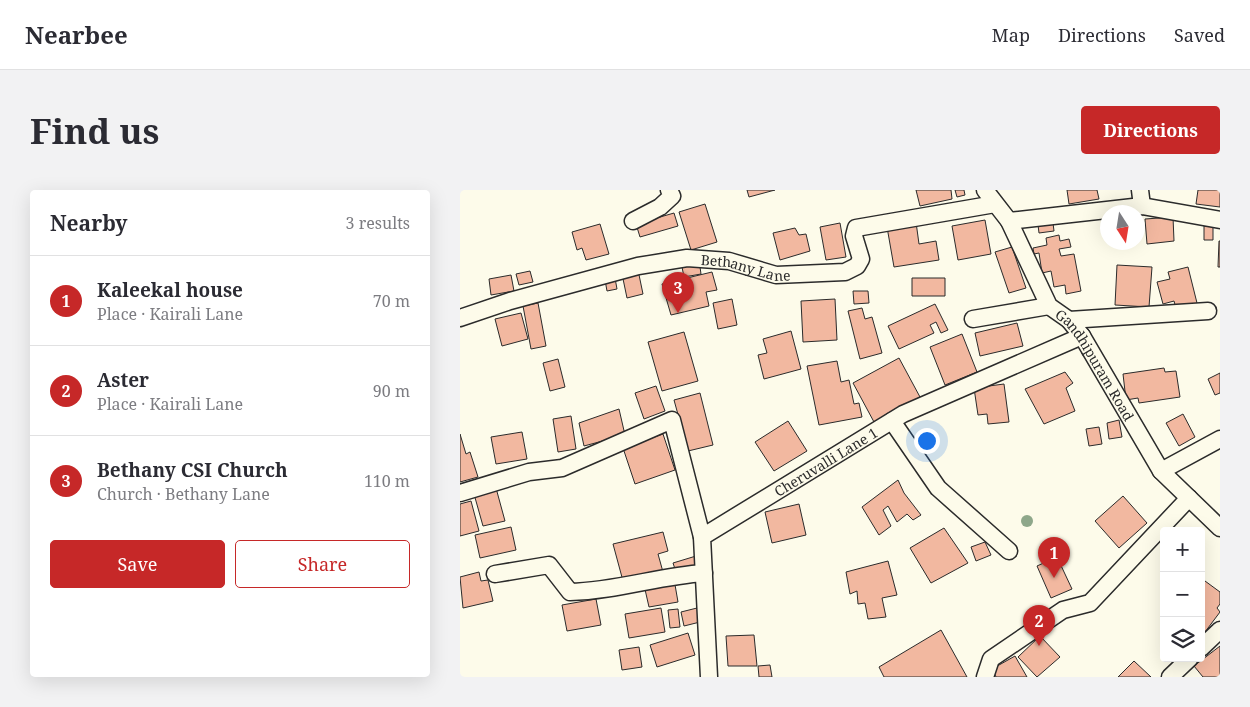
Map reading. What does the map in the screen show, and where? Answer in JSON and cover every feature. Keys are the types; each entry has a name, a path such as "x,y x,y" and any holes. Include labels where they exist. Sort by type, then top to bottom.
{"street":[{"path":"633,221 660,207 672,196 669,190"},
{"name":"Gandhipuram Road","path":"985,190 1009,221 1049,306 1069,320 1082,336 1162,471 1220,528"},
{"path":"1009,221 1141,198 1220,220"},
{"name":"Bethany Lane","path":"460,318 510,301 638,266 687,258 729,261 776,275 845,272 857,266 861,259 854,236 856,228 996,204"},
{"path":"973,319 1049,306"},
{"path":"1069,320 1208,311"},
{"name":"Cheruvalli Lane 1","path":"702,537 903,414 1082,336"},
{"path":"460,493 529,472 562,468 672,420 702,537 710,677"},
{"path":"892,421 938,488 1009,551"},
{"path":"1162,471 1220,439"},
{"path":"985,677 991,659 1063,610 1090,603 1189,498"},
{"path":"495,574 549,565 570,592 599,591 669,576 704,573"},
{"path":"1205,644 1220,630"},
{"path":"1174,676 1186,662"}],"building":[{"path":"747,190 775,190 749,197"},
{"path":"916,190 951,190 952,199 920,206"},
{"path":"955,190 964,190 965,195 957,197"},
{"path":"1067,190 1097,190 1099,199 1069,204"},
{"path":"1198,190 1220,190 1220,207 1196,204"},
{"path":"705,204 717,242 691,250 679,212"},
{"path":"674,213 678,226 640,237 636,224"},
{"path":"1173,217 1174,241 1147,244 1145,219"},
{"path":"985,220 991,254 958,260 952,226"},
{"path":"916,222 919,244 936,241 939,260 894,267 887,227"},
{"path":"840,223 846,257 826,260 820,227"},
{"path":"1053,223 1054,231 1039,233 1038,225"},
{"path":"600,224 609,254 586,260 582,248 577,250 572,232"},
{"path":"1204,226 1213,226 1213,240 1204,240"},
{"path":"795,228 799,235 806,234 810,251 780,260 773,233"},
{"path":"1059,235 1060,241 1069,239 1071,247 1059,249 1061,256 1074,254 1081,291 1066,294 1065,285 1054,287 1051,271 1042,273 1039,253 1034,254 1033,248 1047,245 1046,238"},
{"path":"1219,241 1220,267 1218,267"},
{"path":"1012,247 1026,288 1009,293 995,252"},
{"path":"699,260 701,274 684,277 681,262"},
{"path":"1117,265 1152,267 1149,307 1115,305"},
{"path":"1188,267 1198,307 1177,312 1174,301 1163,304 1157,282 1170,279 1168,272"},
{"path":"638,270 643,294 627,298 622,274"},
{"path":"530,271 533,282 519,285 516,274"},
{"path":"712,272 717,290 706,292 709,306 671,315 662,284"},
{"path":"511,275 514,291 491,295 489,279"},
{"path":"615,278 617,289 607,291 605,280"},
{"path":"912,278 945,278 945,296 912,296"},
{"path":"853,291 868,291 869,303 854,304"},
{"path":"732,299 737,325 718,329 713,303"},
{"path":"835,299 837,340 803,342 801,301"},
{"path":"538,303 546,346 531,349 523,306"},
{"path":"935,304 948,330 941,333 936,322 930,325 934,333 899,349 888,326"},
{"path":"862,308 865,319 872,317 882,353 860,359 848,311"},
{"path":"521,313 528,339 502,346 495,319"},
{"path":"1017,323 1023,346 980,356 975,333"},
{"path":"791,331 801,369 764,379 758,355 767,353 763,339"},
{"path":"684,332 698,381 662,391 648,342"},
{"path":"962,334 977,372 945,385 930,347"},
{"path":"899,358 920,397 874,422 853,383"},
{"path":"558,359 565,387 550,391 543,363"},
{"path":"837,361 841,382 849,380 854,404 859,403 862,417 819,425 807,366"},
{"path":"1164,368 1165,372 1176,371 1180,397 1139,403 1138,398 1126,400 1123,374"},
{"path":"1065,372 1073,383 1066,388 1075,411 1044,424 1025,389"},
{"path":"1220,373 1220,393 1215,395 1208,379"},
{"path":"1004,384 1009,422 988,424 987,414 978,415 974,388"},
{"path":"656,386 665,411 644,419 635,393"},
{"path":"700,393 713,445 688,451 674,400"},
{"path":"619,409 625,435 584,446 579,423"},
{"path":"1183,414 1195,437 1179,446 1166,423"},
{"path":"571,416 576,449 558,452 553,419"},
{"path":"1119,420 1122,437 1109,439 1107,423"},
{"path":"788,421 807,451 774,471 755,442"},
{"path":"1099,427 1102,444 1089,446 1086,429"},
{"path":"522,432 527,459 496,464 491,437"},
{"path":"460,434 466,454 470,452 478,477 460,482"},
{"path":"663,434 675,470 635,484 623,448"},
{"path":"898,480 904,493 921,515 913,520 907,514 897,522 888,506 883,510 891,526 879,535 862,507"},
{"path":"496,488 505,521 483,526 474,494"},
{"path":"1123,496 1147,523 1119,548 1095,521"},
{"path":"471,501 479,531 460,536 460,504"},
{"path":"799,504 806,535 772,543 765,512"},
{"path":"511,527 516,550 480,558 475,535"},
{"path":"944,528 968,563 931,583 910,548"},
{"path":"663,532 668,551 658,554 663,572 623,581 613,544"},
{"path":"985,542 991,555 976,561 971,547"},
{"path":"696,556 699,565 676,572 673,563"},
{"path":"1057,557 1072,589 1051,598 1037,566"},
{"path":"888,561 897,595 882,598 886,617 868,619 865,603 858,604 857,591 850,594 846,572"},
{"path":"479,572 481,581 488,580 493,601 463,608 460,577"},
{"path":"674,579 678,602 649,607 644,585"},
{"path":"1205,581 1220,592 1220,604 1217,608 1220,612 1205,632"},
{"path":"596,599 601,625 567,631 562,605"},
{"path":"701,607 704,621 684,626 681,612"},
{"path":"661,608 665,632 629,638 625,614"},
{"path":"678,609 680,627 670,628 668,610"},
{"path":"941,630 967,677 884,677 879,667"},
{"path":"688,633 695,655 657,667 650,645"},
{"path":"754,635 757,666 728,666 726,636"},
{"path":"1040,636 1060,657 1037,677 1018,657"},
{"path":"1220,646 1220,677 1203,677 1194,666 1199,662 1205,662 1205,658"},
{"path":"639,647 642,667 622,670 619,650"},
{"path":"1015,656 1027,677 996,677 992,669"},
{"path":"1134,661 1151,677 1118,677"},
{"path":"770,665 772,677 759,677 758,666"}],"place":[{"name":"Bethany CSI Church","path":"678,313"},
{"name":"Kaleekal house","path":"1054,578"},
{"name":"Aster","path":"1039,646"}]}
